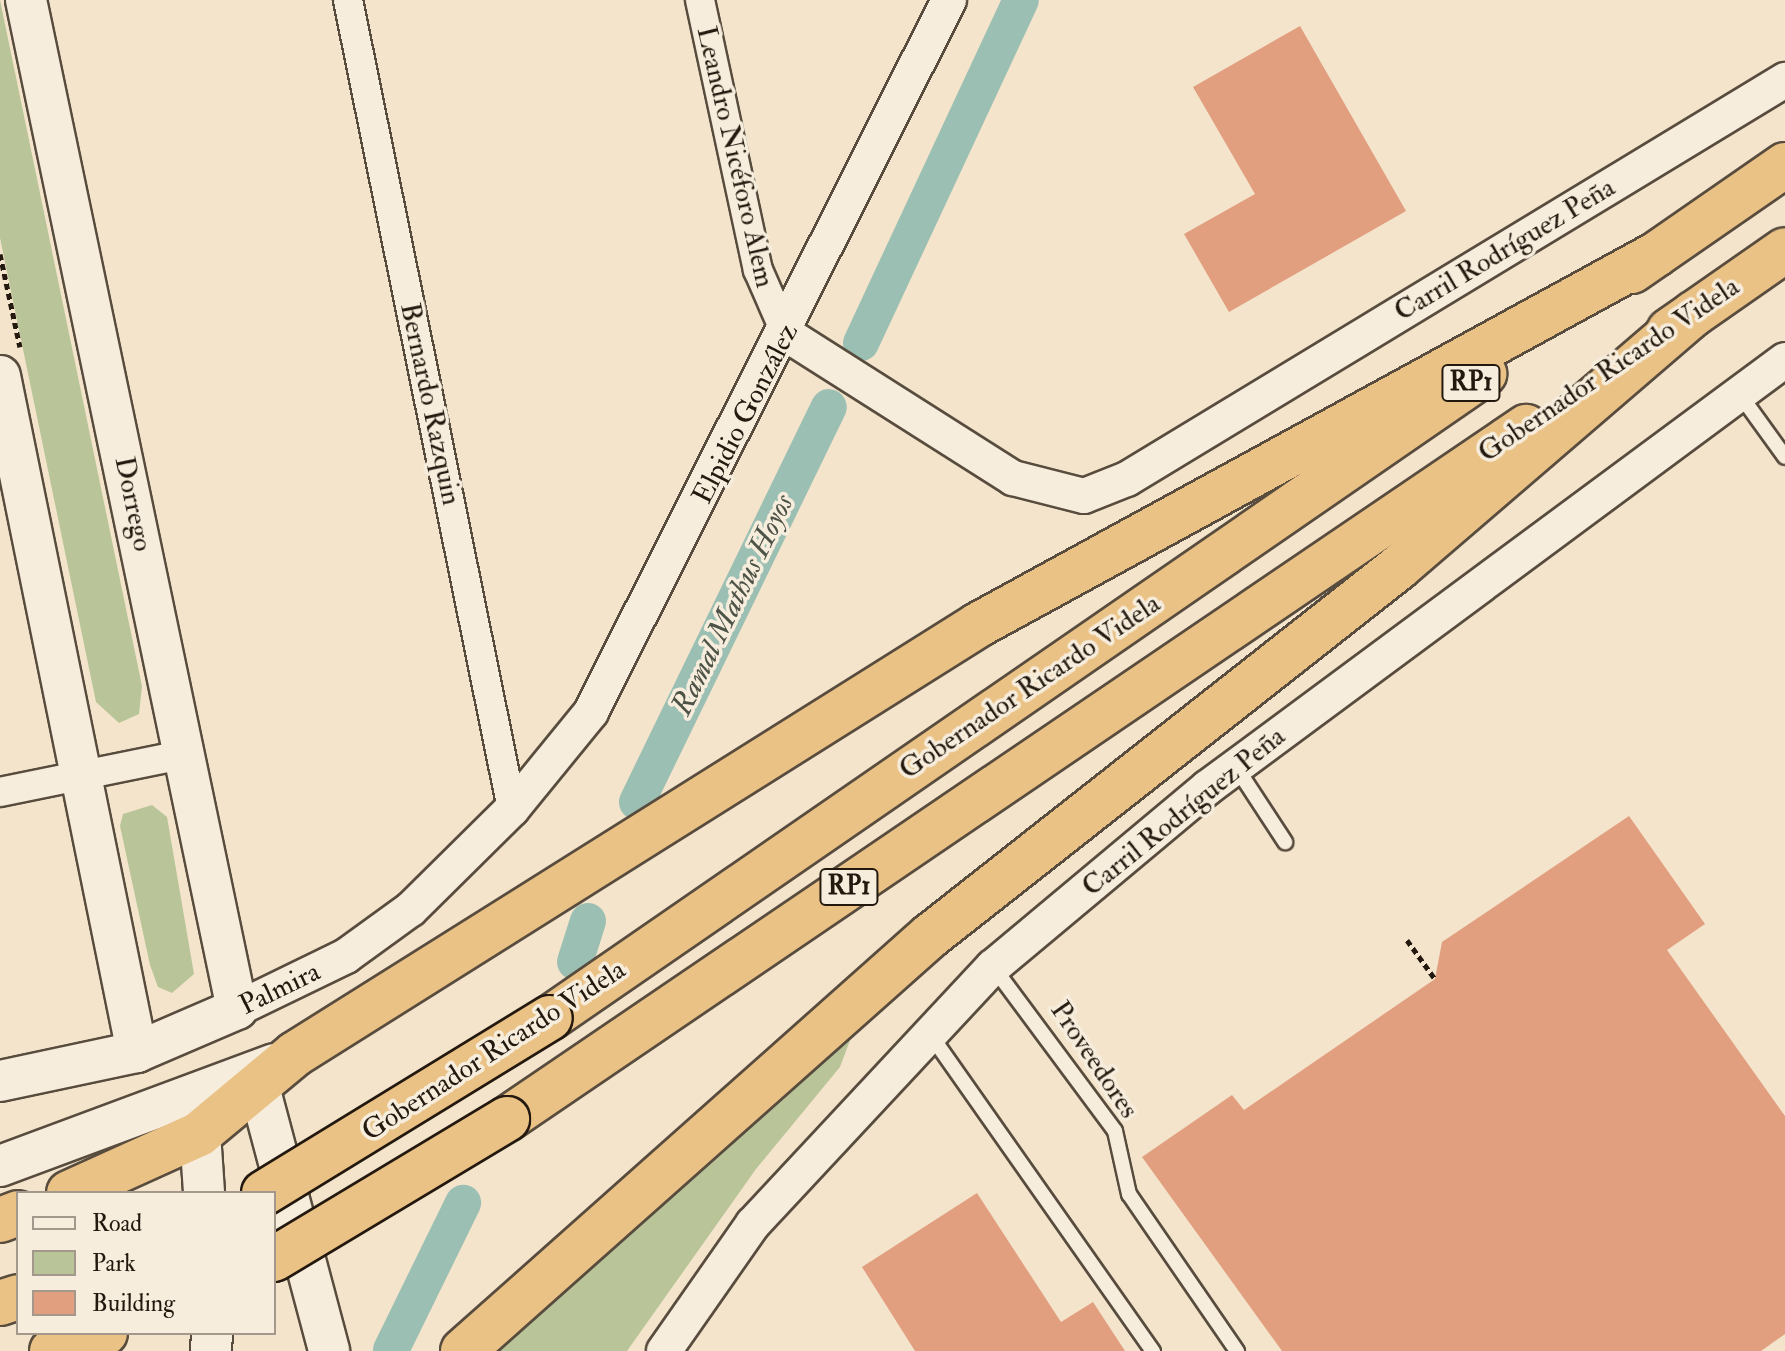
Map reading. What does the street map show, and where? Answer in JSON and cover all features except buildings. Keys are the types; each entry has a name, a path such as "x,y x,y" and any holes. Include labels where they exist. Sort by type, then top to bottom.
{"highway":[{"name":"Gobernador Ricardo Videla","path":"267,1191 550,1018 1785,165"},
{"name":"Gobernador Ricardo Videla","path":"276,1258 507,1119 1785,250"},
{"path":"74,1191 125,1171 198,1115 470,951 978,625 1655,255"},
{"path":"463,1351 930,936 1399,567 1694,313"},
{"path":"52,1351 99,1335"}],"main road":[{"name":"Dorrego","path":"26,0 237,1009"},
{"path":"0,376 78,776 137,1052"},
{"name":"Palmira","path":"0,1081 137,1052 237,1009"},
{"path":"257,1080 329,1351"},
{"path":"0,1166 198,1115 204,1191"}],"street":[{"name":"Bernardo Razquin","path":"348,0 512,809"},
{"name":"Leandro Nicéforo Alem","path":"700,0 760,280 786,334 844,375"},
{"name":"Elpidio González","path":"512,809 612,680 949,0"},
{"name":"Carril Rodríguez Peña","path":"844,375 1013,478 1084,496 1127,479 1785,80"},
{"name":"Carril Rodríguez Peña","path":"664,1351 753,1224 927,1031 993,967 1236,767 1741,396 1785,360"},
{"path":"0,792 186,754"},
{"name":"Palmira","path":"237,1009 372,939 512,809"}],"lane":[{"path":"1741,396 1785,457"},
{"path":"1236,767 1285,842"},
{"name":"Proveedores","path":"993,967 1115,1131 1129,1194 1237,1351"},
{"path":"927,1031 1153,1351"}],"path":[{"path":"1407,940 1435,979"}],"green space":[{"path":"0,0 142,686 139,714 119,723 96,702 0,238"},
{"path":"152,805 167,817 194,974 172,993 158,987 150,965 120,826 123,814"},
{"path":"855,1027 840,1067 756,1169 627,1351 492,1351"}],"waterway":[{"name":"Ramal Mathus Hoyos","path":"861,343 1021,0"},
{"name":"Ramal Mathus Hoyos","path":"637,802 829,407"},
{"name":"Ramal Mathus Hoyos","path":"575,962 588,921"},
{"name":"Ramal Mathus Hoyos","path":"391,1350 463,1203"}]}
